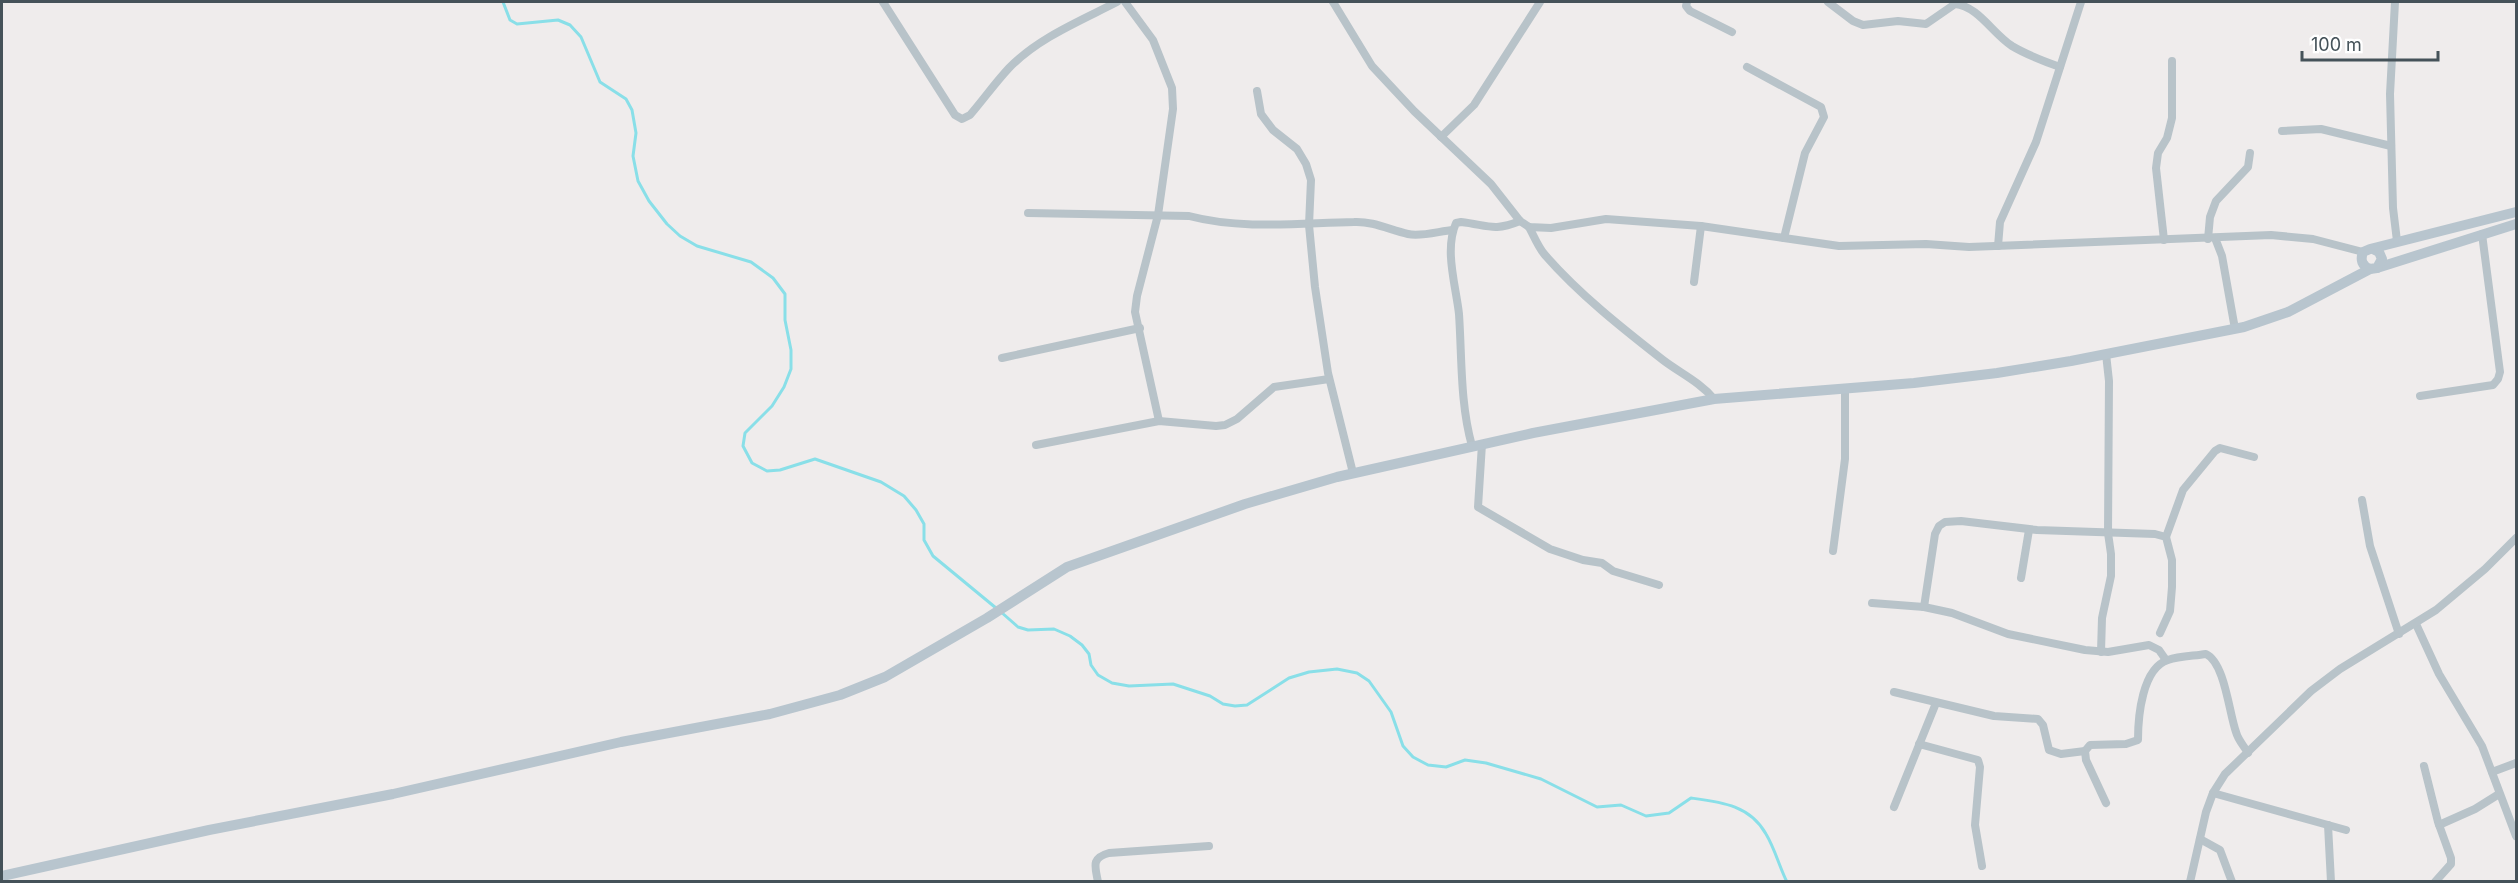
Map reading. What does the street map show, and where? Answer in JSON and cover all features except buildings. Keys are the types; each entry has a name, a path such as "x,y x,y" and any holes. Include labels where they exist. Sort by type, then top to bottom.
{"main road":[{"path":"2373,268 2362,262 2368,250 2517,212"},
{"path":"2,876 209,830 393,794 621,742 770,714 840,695 885,677 987,618 1067,567 1286,490 1477,445 1714,399 1845,389 1997,373 2235,329 2288,312 2373,268 2517,224"},
{"path":"2368,250 2379,252 2382,259 2373,268"}],"street":[{"path":"883,2 955,115 962,119 970,115 1009,68 1028,52 1059,32 1117,2"},
{"path":"1125,2 1153,40 1172,88 1173,109 1158,215 1137,296 1136,312 1159,421"},
{"path":"1333,2 1372,66 1413,111 1491,184 1521,221 1529,227 1544,254 1586,295 1643,344 1676,370 1705,387 1714,399"},
{"path":"1441,137 1474,105 1540,2"},
{"path":"1687,2 1686,6 1690,11 1732,32"},
{"path":"1827,2 1854,21 1870,26 1898,21 1926,24 1955,4 1960,4 1973,11 2010,44 2034,58 2060,67"},
{"path":"1998,246 2000,222 2036,142 2081,2"},
{"path":"2395,2 2390,63 2393,208 2397,241"},
{"path":"2164,240 2156,168 2158,153 2167,138 2172,118 2172,61"},
{"path":"1747,67 1821,107 1824,117 1805,153 1784,238"},
{"path":"1257,91 1261,114 1273,130 1297,149 1306,164 1311,180 1309,225 1315,287 1329,380 1353,473"},
{"path":"2282,131 2321,129 2391,147"},
{"path":"2235,329 2222,256 2211,238 2210,217 2216,201 2248,167 2250,153"},
{"path":"1028,213 1189,216 1213,223 1309,225 1356,221 1386,226 1410,235 1453,230"},
{"path":"1529,227 1551,228 1606,219 1701,226 1839,246 1926,244 1969,247 2281,236 2313,239 2368,250"},
{"path":"1521,221 1492,229 1461,222 1456,223 1453,230 1452,259 1465,412 1477,445 1478,507 1550,549 1583,560 1602,563 1613,571 1659,585"},
{"path":"1694,282 1701,226"},
{"path":"2421,396 2493,385 2498,380 2500,372 2495,322 2482,234"},
{"path":"1002,358 1140,328"},
{"path":"2101,652 2102,618 2111,576 2108,533 2109,391 2106,354"},
{"path":"1036,445 1159,421 1225,425 1237,419 1274,387 1329,380"},
{"path":"1833,551 1845,459 1845,389"},
{"path":"2160,633 2170,611 2172,587 2172,560 2166,537 2183,490 2220,448 2254,457"},
{"path":"2362,500 2370,546 2399,634"},
{"path":"1924,607 1933,546 1938,526 1945,522 1961,521 2029,530 2154,534 2166,537"},
{"path":"2021,578 2029,530"},
{"path":"2190,882 2213,793 2225,774 2297,705 2340,669 2416,624 2486,569 2517,538"},
{"path":"1872,603 1924,607 1952,612 2008,633 2101,652 2149,645 2159,650 2166,660"},
{"path":"2416,624 2439,674 2482,746 2517,836"},
{"path":"1894,692 1994,716 2038,719 2043,725 2049,750 2061,754 2085,751 2090,745 2126,744 2138,740 2143,695 2151,674 2166,660 2206,654 2213,659 2221,677 2236,734 2248,753"},
{"path":"1894,807 1936,703"},
{"path":"1919,744 1978,760 1980,767 1975,825 1982,866"},
{"path":"2085,751 2086,760 2106,803"},
{"path":"2492,772 2517,764"},
{"path":"2424,766 2439,825 2451,858 2451,864 2435,882"},
{"path":"2213,793 2346,830"},
{"path":"2439,825 2475,809 2499,794"},
{"path":"2328,825 2331,882"},
{"path":"2200,839 2220,850 2232,882"},
{"path":"1098,882 1095,870 1099,856 1109,853 1209,846"}],"waterway":[{"path":"503,2 510,20 517,24 558,20 570,25 581,37 600,82 626,99 632,110 636,133 633,156 638,181 649,201 667,224 680,236 697,246 751,262 773,278 785,294 785,320 791,350 791,369 784,387 772,406 745,433 743,446 752,463 767,471 780,470 815,459 881,482 904,496 916,510 924,524 924,540 933,556 996,608"},
{"path":"1001,612 1018,627 1028,630 1054,629 1070,636 1089,654 1091,665 1098,675 1112,683 1129,686 1173,684 1210,696 1223,704 1247,705 1289,678 1309,672 1337,669 1357,673 1369,681 1391,712 1403,746 1413,757 1428,765 1446,767 1465,760 1486,763 1541,779 1597,807 1621,805 1646,816 1669,813 1691,798 1734,807 1752,817 1759,824 1769,840 1787,882"}]}
